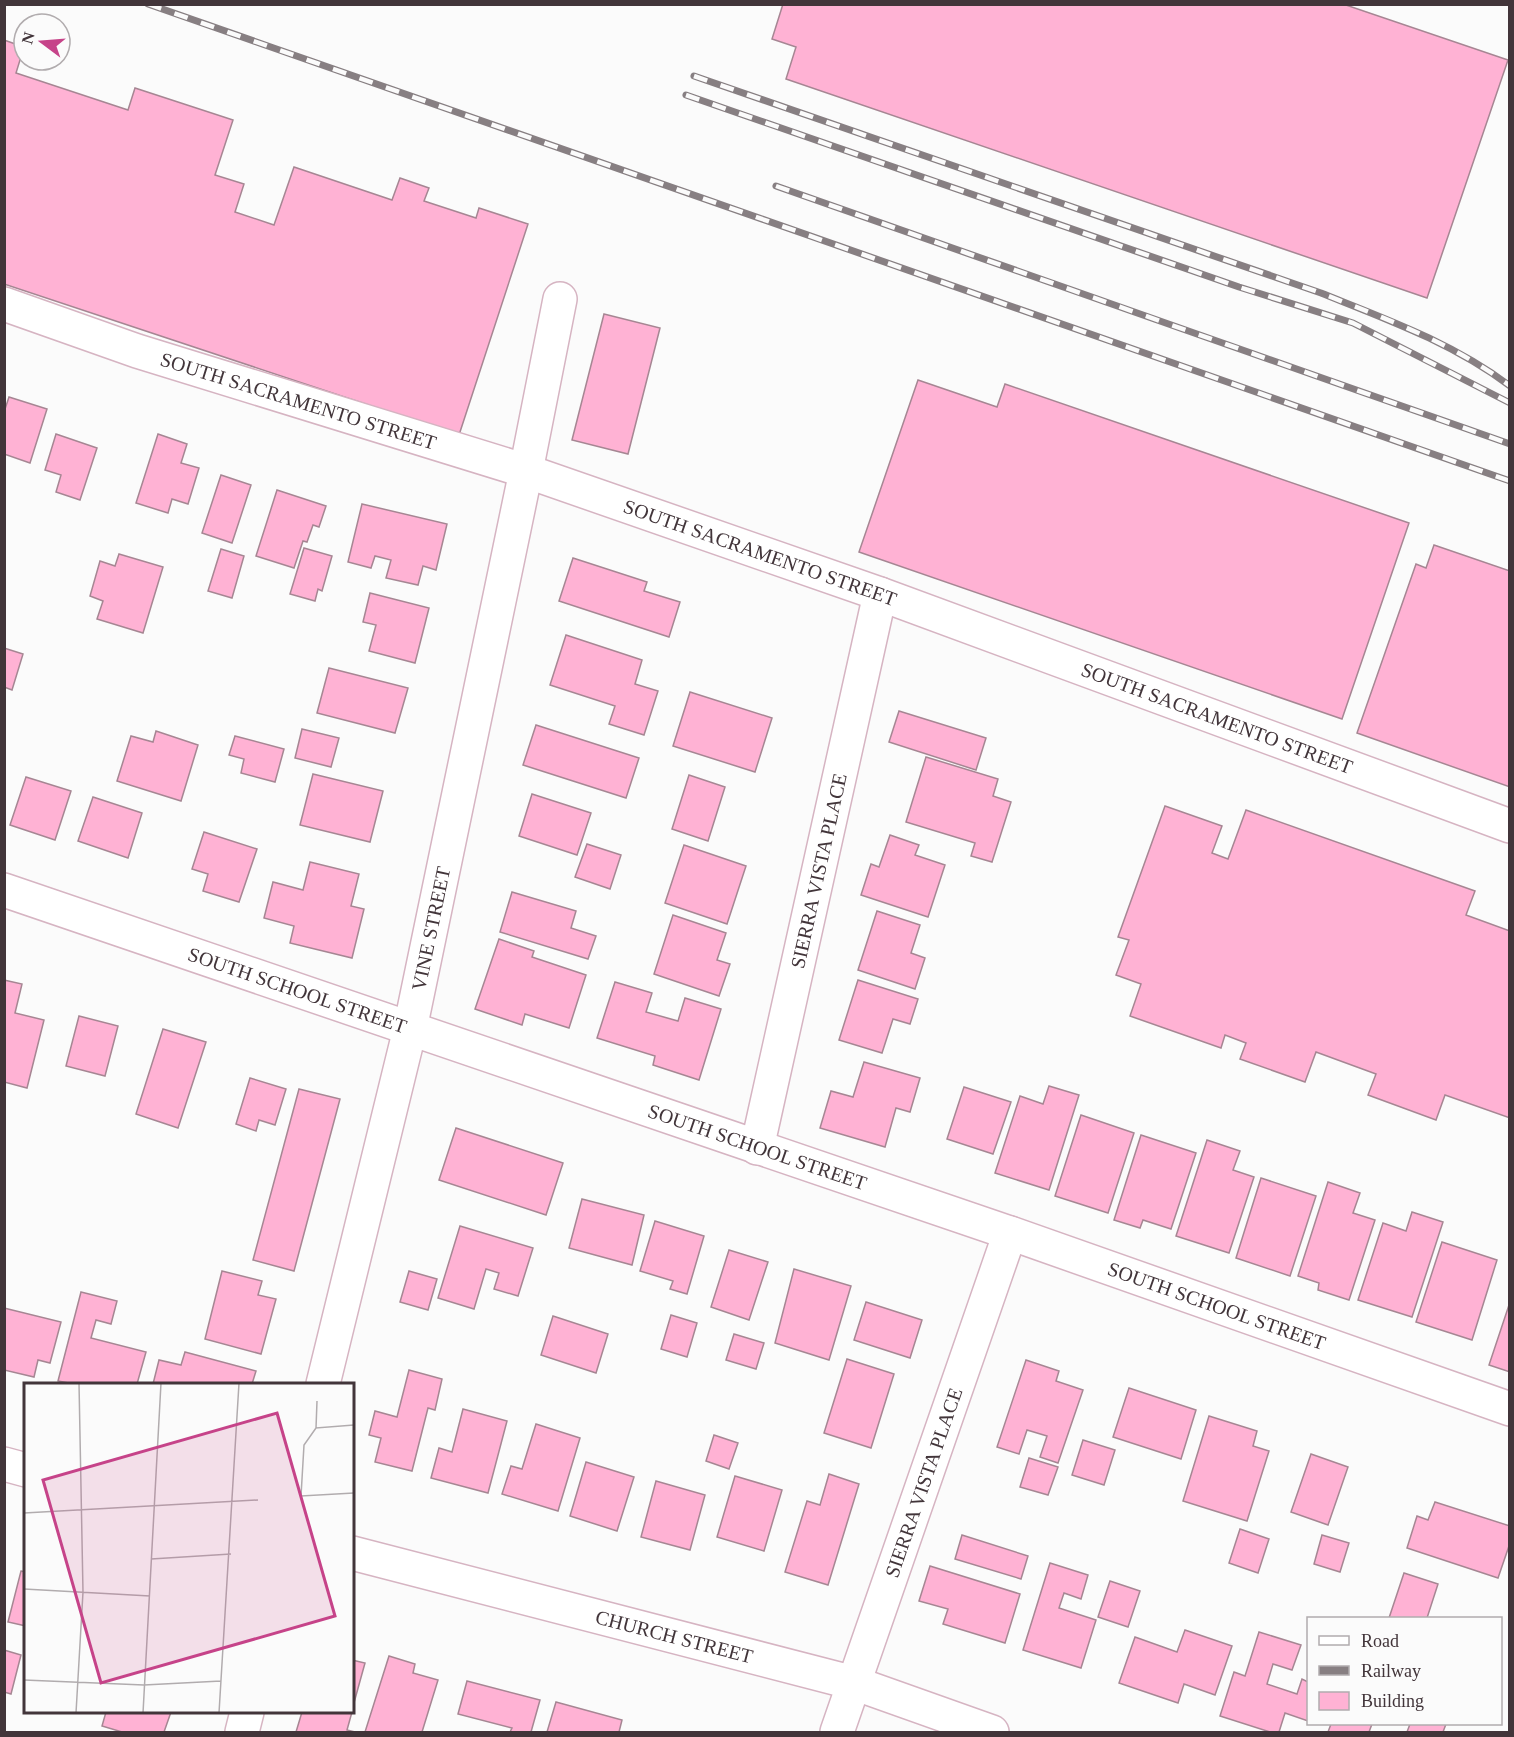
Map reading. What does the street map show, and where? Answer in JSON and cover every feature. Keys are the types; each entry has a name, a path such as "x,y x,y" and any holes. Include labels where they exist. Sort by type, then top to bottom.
{"street":[{"name":"VINE STREET","path":"323,1383 411,1029 561,298"},
{"name":"SOUTH SACRAMENTO STREET","path":"4,304 137,351 526,471 880,594 1509,826"},
{"name":"SIERRA VISTA PLACE","path":"757,1148 880,594"},
{"name":"SOUTH SCHOOL STREET","path":"4,890 1010,1233 1509,1409"},
{"name":"SIERRA VISTA PLACE","path":"837,1732 1010,1233"},
{"path":"4,1464 24,1469"},
{"name":"CHURCH STREET","path":"354,1554 854,1683 992,1732"},
{"path":"242,1732 247,1713"}],"building":[{"path":"783,4 1343,4 1508,60 1427,298 786,79 796,47 772,39"},
{"path":"4,40 12,43 12,72 128,110 135,88 233,120 215,175 244,184 235,212 274,225 294,167 392,200 400,178 429,188 424,201 476,218 479,208 528,224 459,435 4,284"},
{"path":"604,314 660,328 628,454 572,440"},
{"path":"918,380 997,407 1005,384 1409,523 1342,719 859,552"},
{"path":"9,397 47,409 30,463 4,454 4,412"},
{"path":"56,434 97,448 80,500 56,492 61,475 45,470"},
{"path":"158,434 187,444 181,463 199,468 188,504 172,499 168,513 136,503"},
{"path":"221,475 251,485 232,543 202,533"},
{"path":"277,490 326,506 319,527 313,525 307,542 303,541 294,568 256,556"},
{"path":"362,504 447,524 436,570 423,566 418,585 386,578 391,560 375,556 371,568 348,562"},
{"path":"1434,545 1510,571 1510,787 1357,733 1416,564 1426,568"},
{"path":"304,548 332,556 322,591 318,589 315,601 290,594"},
{"path":"221,549 244,556 232,598 208,591"},
{"path":"119,554 163,567 143,633 97,619 103,601 90,596 100,561 115,566"},
{"path":"573,558 647,582 644,591 680,602 669,637 559,601"},
{"path":"370,593 429,608 415,663 369,651 376,625 363,622"},
{"path":"566,635 642,660 635,684 658,691 644,735 609,724 615,706 550,685"},
{"path":"4,648 23,654 12,690 4,687"},
{"path":"329,668 408,688 395,733 317,713"},
{"path":"690,692 772,718 755,772 673,746"},
{"path":"899,711 986,738 976,770 889,742"},
{"path":"536,725 639,758 626,798 523,765"},
{"path":"302,729 339,738 331,767 295,758"},
{"path":"156,731 198,745 181,801 117,781 131,736 153,742"},
{"path":"235,736 284,749 275,782 241,773 244,759 229,755"},
{"path":"926,757 998,779 993,796 1011,802 992,862 971,856 975,843 906,822"},
{"path":"313,774 383,791 370,842 300,825"},
{"path":"689,775 725,787 708,841 672,829"},
{"path":"26,777 71,791 55,840 10,825"},
{"path":"532,794 591,813 577,855 519,836"},
{"path":"93,797 142,813 128,858 78,841"},
{"path":"1165,806 1222,826 1212,853 1228,859 1246,810 1475,891 1466,915 1510,931 1510,1118 1445,1095 1436,1120 1368,1095 1376,1074 1316,1052 1305,1082 1240,1059 1246,1043 1225,1035 1221,1048 1130,1016 1141,984 1116,975 1129,940 1118,937"},
{"path":"204,832 257,849 239,902 203,891 208,874 192,869"},
{"path":"890,835 919,845 915,855 945,865 928,917 861,895 871,864 879,867"},
{"path":"587,844 621,855 610,889 575,877"},
{"path":"684,845 746,866 727,924 665,903"},
{"path":"310,862 359,874 351,906 364,909 352,958 290,943 294,926 264,918 273,882 303,890"},
{"path":"512,892 576,911 571,928 596,936 588,959 500,932"},
{"path":"877,911 920,925 911,953 925,958 915,989 858,970"},
{"path":"673,915 726,933 717,960 730,964 719,996 654,974"},
{"path":"499,939 534,951 532,957 586,975 569,1028 525,1014 522,1025 475,1009"},
{"path":"4,980 22,984 15,1013 44,1020 27,1088 4,1082"},
{"path":"858,980 918,999 910,1024 893,1019 882,1053 839,1040"},
{"path":"615,982 652,993 646,1012 678,1021 685,998 721,1009 699,1080 653,1065 655,1056 597,1038"},
{"path":"79,1016 118,1026 105,1076 66,1066"},
{"path":"163,1029 206,1042 178,1128 136,1114"},
{"path":"864,1062 920,1078 910,1112 896,1108 885,1147 820,1128 831,1091 853,1097"},
{"path":"250,1078 286,1089 275,1125 259,1120 256,1131 236,1124"},
{"path":"1049,1086 1079,1095 1049,1190 995,1173 1020,1096 1043,1104"},
{"path":"964,1087 1011,1102 993,1154 947,1139"},
{"path":"299,1089 340,1099 294,1271 253,1260"},
{"path":"1081,1115 1134,1133 1108,1213 1055,1196"},
{"path":"456,1128 563,1163 546,1215 439,1180"},
{"path":"1141,1135 1196,1153 1171,1229 1143,1220 1140,1228 1114,1220"},
{"path":"1207,1140 1240,1151 1233,1170 1254,1177 1229,1253 1176,1236"},
{"path":"1261,1178 1316,1196 1290,1276 1236,1258"},
{"path":"1328,1182 1360,1193 1353,1213 1375,1220 1349,1300 1318,1290 1319,1283 1298,1276"},
{"path":"582,1199 644,1215 632,1265 569,1248"},
{"path":"1412,1212 1443,1222 1412,1317 1358,1300 1383,1223 1406,1231"},
{"path":"655,1221 704,1236 687,1294 670,1289 673,1281 640,1271"},
{"path":"460,1226 533,1248 518,1296 494,1289 499,1273 486,1269 474,1309 438,1298"},
{"path":"1442,1242 1497,1260 1472,1340 1416,1322"},
{"path":"729,1250 768,1262 749,1320 711,1307"},
{"path":"794,1269 851,1286 829,1360 775,1343"},
{"path":"222,1271 262,1281 258,1295 276,1299 261,1354 205,1339"},
{"path":"409,1271 437,1279 428,1310 400,1302"},
{"path":"81,1292 117,1301 111,1324 96,1320 91,1338 146,1352 137,1383 58,1381"},
{"path":"866,1302 922,1320 910,1358 854,1340"},
{"path":"1510,1302 1510,1372 1489,1365"},
{"path":"4,1308 61,1322 50,1363 38,1360 34,1377 4,1370"},
{"path":"671,1315 697,1323 687,1357 661,1349"},
{"path":"553,1316 608,1334 596,1373 541,1355"},
{"path":"734,1334 764,1343 756,1369 726,1360"},
{"path":"185,1352 256,1371 252,1383 153,1383 159,1360 181,1365"},
{"path":"847,1359 894,1374 871,1448 824,1433"},
{"path":"1026,1360 1059,1371 1056,1381 1083,1390 1058,1463 1040,1457 1047,1436 1027,1430 1019,1454 997,1447"},
{"path":"409,1370 442,1379 435,1410 428,1408 412,1471 375,1462 381,1438 369,1435 375,1411 397,1417"},
{"path":"1129,1388 1196,1410 1181,1459 1113,1437"},
{"path":"463,1409 507,1421 488,1493 431,1478 439,1448 452,1452"},
{"path":"1209,1416 1257,1431 1253,1446 1269,1451 1247,1521 1183,1501"},
{"path":"536,1424 580,1438 558,1511 502,1494 511,1466 522,1469"},
{"path":"714,1435 738,1443 729,1469 706,1461"},
{"path":"1083,1440 1115,1450 1104,1485 1072,1475"},
{"path":"1311,1454 1348,1467 1328,1525 1291,1512"},
{"path":"1029,1458 1058,1467 1048,1495 1020,1487"},
{"path":"586,1462 634,1477 617,1531 570,1516"},
{"path":"829,1474 859,1484 828,1585 785,1572 807,1501 820,1505"},
{"path":"735,1476 782,1490 764,1551 717,1537"},
{"path":"656,1481 705,1495 690,1550 641,1537"},
{"path":"1435,1502 1510,1526 1510,1543 1498,1578 1407,1548 1417,1516 1428,1520"},
{"path":"1240,1529 1269,1539 1258,1573 1229,1563"},
{"path":"962,1535 1028,1556 1021,1579 955,1559"},
{"path":"1322,1535 1349,1543 1340,1572 1314,1564"},
{"path":"1050,1563 1088,1575 1081,1599 1064,1593 1059,1608 1096,1620 1081,1668 1023,1650"},
{"path":"930,1566 1020,1594 1005,1643 943,1624 948,1609 919,1601"},
{"path":"21,1571 24,1572 24,1626 8,1622"},
{"path":"1404,1573 1438,1584 1427,1617 1389,1617"},
{"path":"1110,1581 1140,1591 1128,1627 1098,1617"},
{"path":"1185,1630 1232,1646 1215,1695 1184,1684 1178,1703 1119,1683 1135,1637 1177,1652"},
{"path":"1259,1632 1301,1645 1292,1670 1273,1664 1267,1684 1297,1694 1302,1679 1307,1682 1307,1721 1285,1713 1279,1732 1270,1732 1220,1716 1234,1672 1245,1676"},
{"path":"4,1650 21,1655 11,1694 4,1692"},
{"path":"389,1656 415,1664 413,1673 438,1680 422,1732 365,1732"},
{"path":"354,1660 365,1663 354,1703"},
{"path":"467,1681 540,1700 531,1732 510,1732 512,1728 458,1714"},
{"path":"556,1702 622,1720 619,1732 547,1732"},
{"path":"106,1713 171,1713 164,1732 122,1732 102,1726"},
{"path":"302,1713 352,1713 347,1730 355,1732 296,1732"},
{"path":"1331,1725 1372,1725 1369,1732 1328,1732"},
{"path":"1410,1725 1446,1725 1443,1732 1407,1732"}],"railway":[{"path":"148,4 1510,481"},
{"path":"694,76 1321,293 1442,345 1466,357 1510,386"},
{"path":"686,95 1239,287 1353,323 1510,403"},
{"path":"776,186 1510,444"}]}
